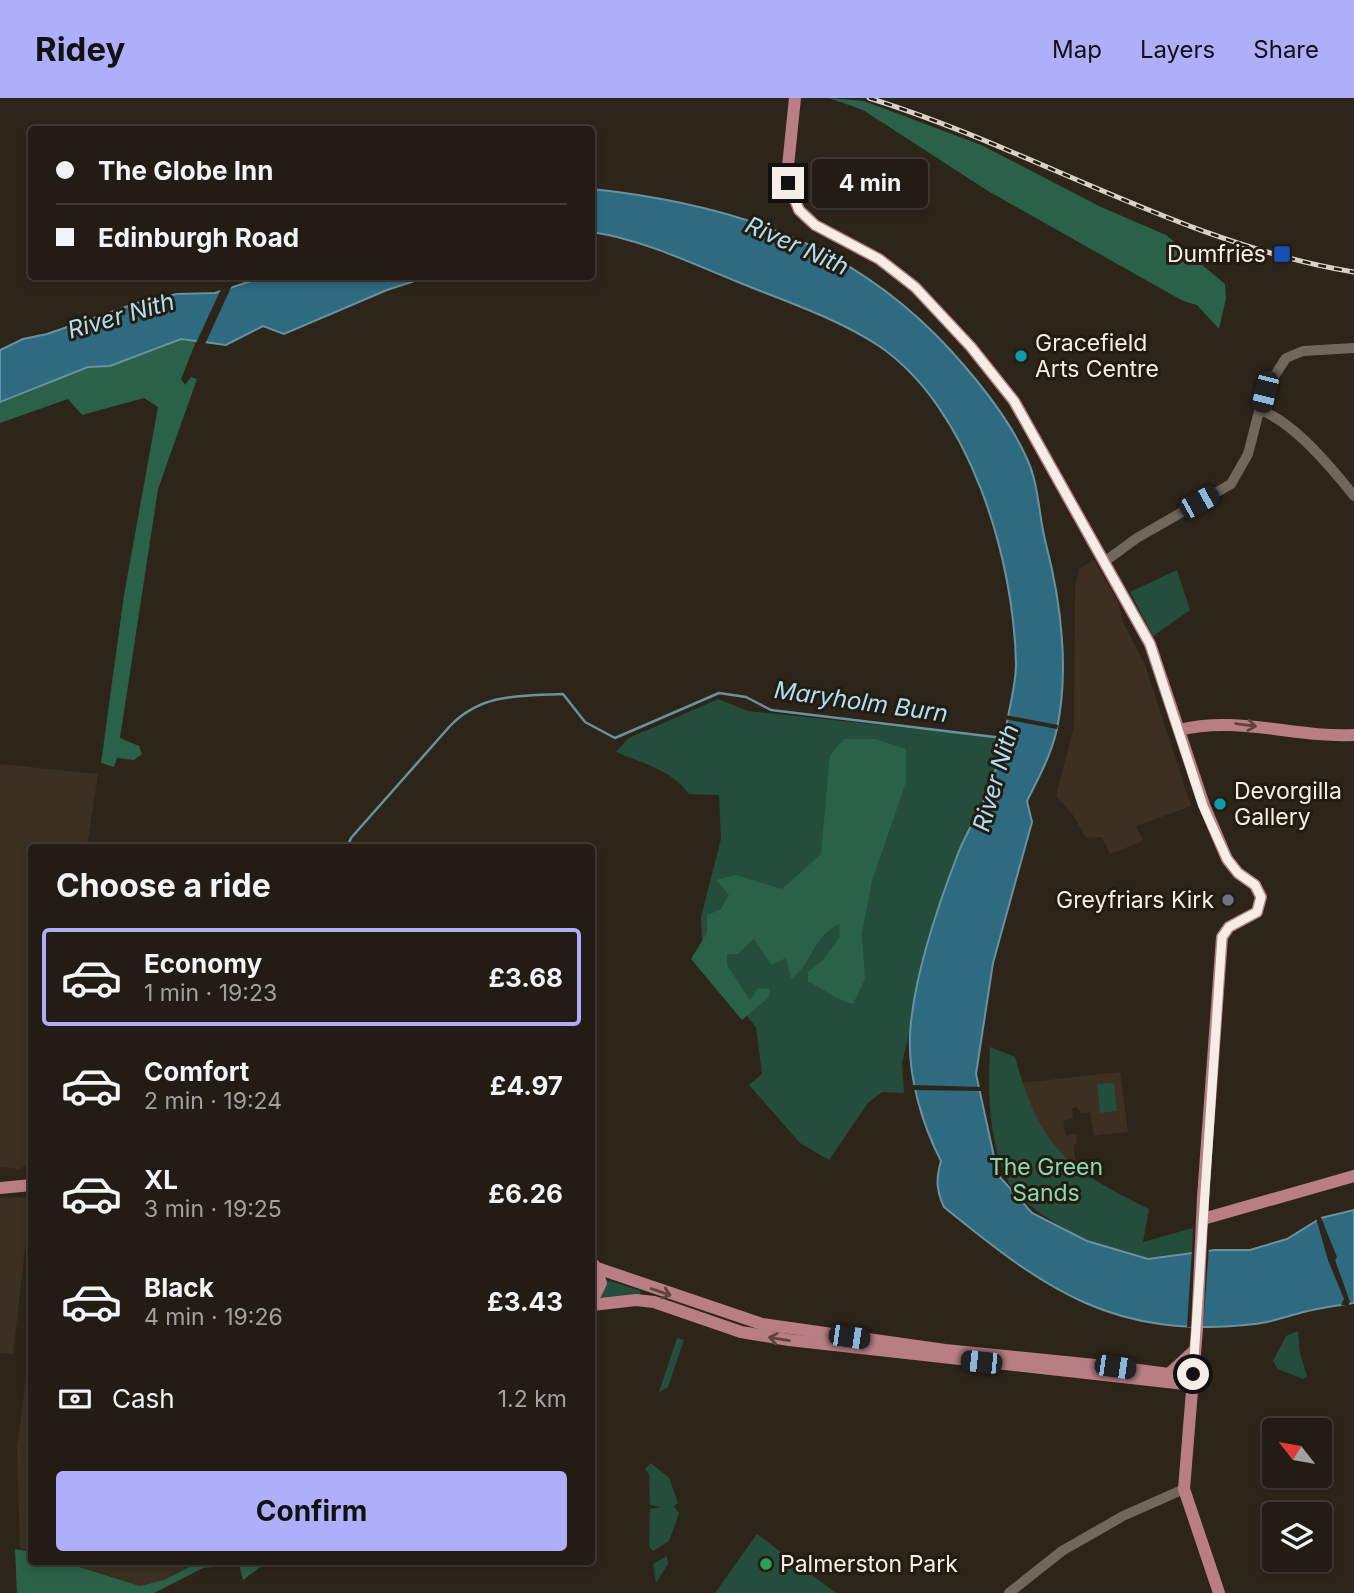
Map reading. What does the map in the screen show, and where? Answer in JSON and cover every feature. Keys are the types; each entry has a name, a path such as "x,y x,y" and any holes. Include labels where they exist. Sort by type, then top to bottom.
{"main road":[{"path":"794,98 788,183 799,210 815,225 897,272 971,347 1014,401 1158,663 1203,806 1227,859 1258,889 1261,905 1252,917 1224,931 1221,945 1197,1329 1184,1489 1219,1593"},
{"path":"1179,730 1239,723 1304,735 1354,735"},
{"path":"1203,1219 1354,1176"},
{"path":"0,1188 28,1185"},
{"path":"595,1265 762,1324 872,1345 1169,1384 1192,1383"},
{"path":"595,1268 601,1283 595,1296"},
{"path":"595,1303 636,1300 654,1302 741,1332 1169,1374 1192,1383"},
{"path":"1169,1374 1195,1349"}],"street":[{"path":"1104,562 1146,532 1231,484 1248,454 1270,380 1286,358 1303,351 1354,348"},
{"path":"1260,410 1271,414 1312,449 1354,496"},
{"path":"1009,1593 1070,1545 1122,1516 1184,1489"}],"shaded area":[{"path":"1094,560 1118,602 1123,622 1145,665 1191,806 1136,826 1143,841 1110,854 1102,837 1086,838 1073,815 1056,796 1074,727 1075,587 1079,569"},
{"path":"0,764 98,774 87,844 28,844 28,1165 19,1169 0,1167"},
{"path":"1120,1072 1128,1132 1094,1136 1090,1112 1081,1113 1077,1107 1072,1108 1073,1118 1063,1121 1066,1136 1076,1134 1077,1144 1073,1145 1077,1168 1055,1148 1035,1119 1022,1083"},
{"path":"28,1197 28,1223 13,1354 0,1353 0,1198"},
{"path":"28,1364 28,1551 20,1549 17,1447"},
{"path":"73,1565 193,1565 164,1580 140,1586"}],"green space":[{"path":"829,98 864,101 981,145 1101,207 1166,235 1225,284 1226,298 1219,329 1197,305 1183,301 988,191 863,110"},
{"path":"181,339 197,339 181,379 185,385 191,377 197,379 158,489 120,738 139,746 142,754 134,760 117,758 114,767 101,763 124,595 158,407 144,398 82,415 68,399 0,423 0,402 88,367 110,366"},
{"path":"1177,570 1190,610 1153,636 1130,592"},
{"path":"718,699 748,711 1003,738 990,788 959,850 935,922 902,1063 904,1093 882,1092 868,1103 829,1160 800,1143 749,1085 762,1074 756,1027 703,963 701,917 721,839 719,795 689,794 665,773 616,752 629,738"},
{"path":"844,739 875,739 906,749 906,782 872,881 862,933 865,979 853,1004 808,982 808,972 822,961 840,937 839,924 823,936 799,972 791,979 786,958 771,965 754,939 738,954 727,954 727,965 750,1000 758,988 770,989 769,997 742,1020 691,959 707,933 707,915 720,910 729,895 716,880 736,875 782,889 821,854 830,755"},
{"name":"The Green Sands","path":"990,1047 1015,1057 1035,1114 1061,1152 1097,1181 1149,1209 1143,1242 1193,1228 1192,1253 1149,1258 1114,1250 1092,1242 1049,1219 1016,1192 1007,1179 993,1131 989,1098"},
{"path":"1114,1083 1117,1111 1100,1113 1097,1084"},
{"path":"607,1280 641,1291 639,1297 600,1299"},
{"path":"1298,1331 1300,1354 1307,1376 1303,1379 1278,1369 1273,1361 1286,1336"},
{"path":"677,1338 684,1340 668,1387 659,1392"},
{"path":"651,1463 669,1478 678,1503 674,1507 679,1513 669,1541 653,1551 649,1546 650,1509 661,1507 650,1505 649,1474 645,1469"},
{"name":"Palmerston Park","path":"757,1534 836,1593 715,1593"},
{"path":"15,1549 28,1551 28,1565 73,1565 140,1586 164,1580 193,1565 230,1565 203,1568 154,1593 17,1593"},
{"path":"667,1556 668,1564 656,1583 653,1564"},
{"path":"239,1565 263,1565 243,1580"}],"water":[{"name":"River Nith","path":"595,189 700,207 751,221 799,240 844,264 887,292 928,327 993,401 1016,436 1034,481 1056,590 1063,662 1056,733 1027,801 1032,822 993,963 976,1074 998,1175 1032,1213 1087,1241 1148,1259 1215,1250 1250,1250 1287,1239 1321,1218 1354,1210 1354,1303 1262,1323 1206,1327 1162,1324 1122,1316 1086,1303 1051,1285 1016,1263 944,1207 938,1184 941,1161 922,1116 911,1067 912,1013 921,966 943,894 959,851 996,770 1016,671 1007,579 981,489 962,446 939,407 911,373 879,346 828,318 648,246 595,233"},
{"name":"River Nith","path":"254,280 418,280 387,290 284,334 263,326 226,345 181,339 110,366 88,367 0,402 0,350 23,339 47,334 140,302 177,294 215,293"}],"pier":[{"path":"233,283 205,344 196,343 222,287"},
{"path":"1005,715 1058,725 1057,729 1004,719"},
{"path":"912,1085 981,1087 981,1091 913,1090"},
{"path":"1320,1215 1337,1257 1335,1260 1350,1302 1348,1306 1341,1305 1344,1299 1328,1260 1316,1218"},
{"path":"1209,1247 1203,1327 1187,1327 1192,1249"}],"waterway":[{"name":"Maryholm Burn","path":"348,844 450,726 475,707 502,698 563,694 585,722 615,738 719,693 746,697 771,710 1003,738"}],"railway":[{"path":"869,98 930,119 1109,194 1229,240 1291,259 1354,272"}],"place":[{"name":"Dumfries","path":"1282,254"},
{"name":"Gracefield Arts Centre","path":"1021,356"},
{"name":"Devorgilla Gallery","path":"1220,804"},
{"name":"Greyfriars Kirk","path":"1228,900"},
{"name":"Palmerston Park","path":"766,1564"}],"route":[{"path":"788,183 799,210 815,225 879,259 915,287 971,347 1014,401 1045,452 1150,644 1203,806 1227,859 1238,873 1255,885 1261,897 1257,912 1229,927 1222,937 1193,1374"}]}
